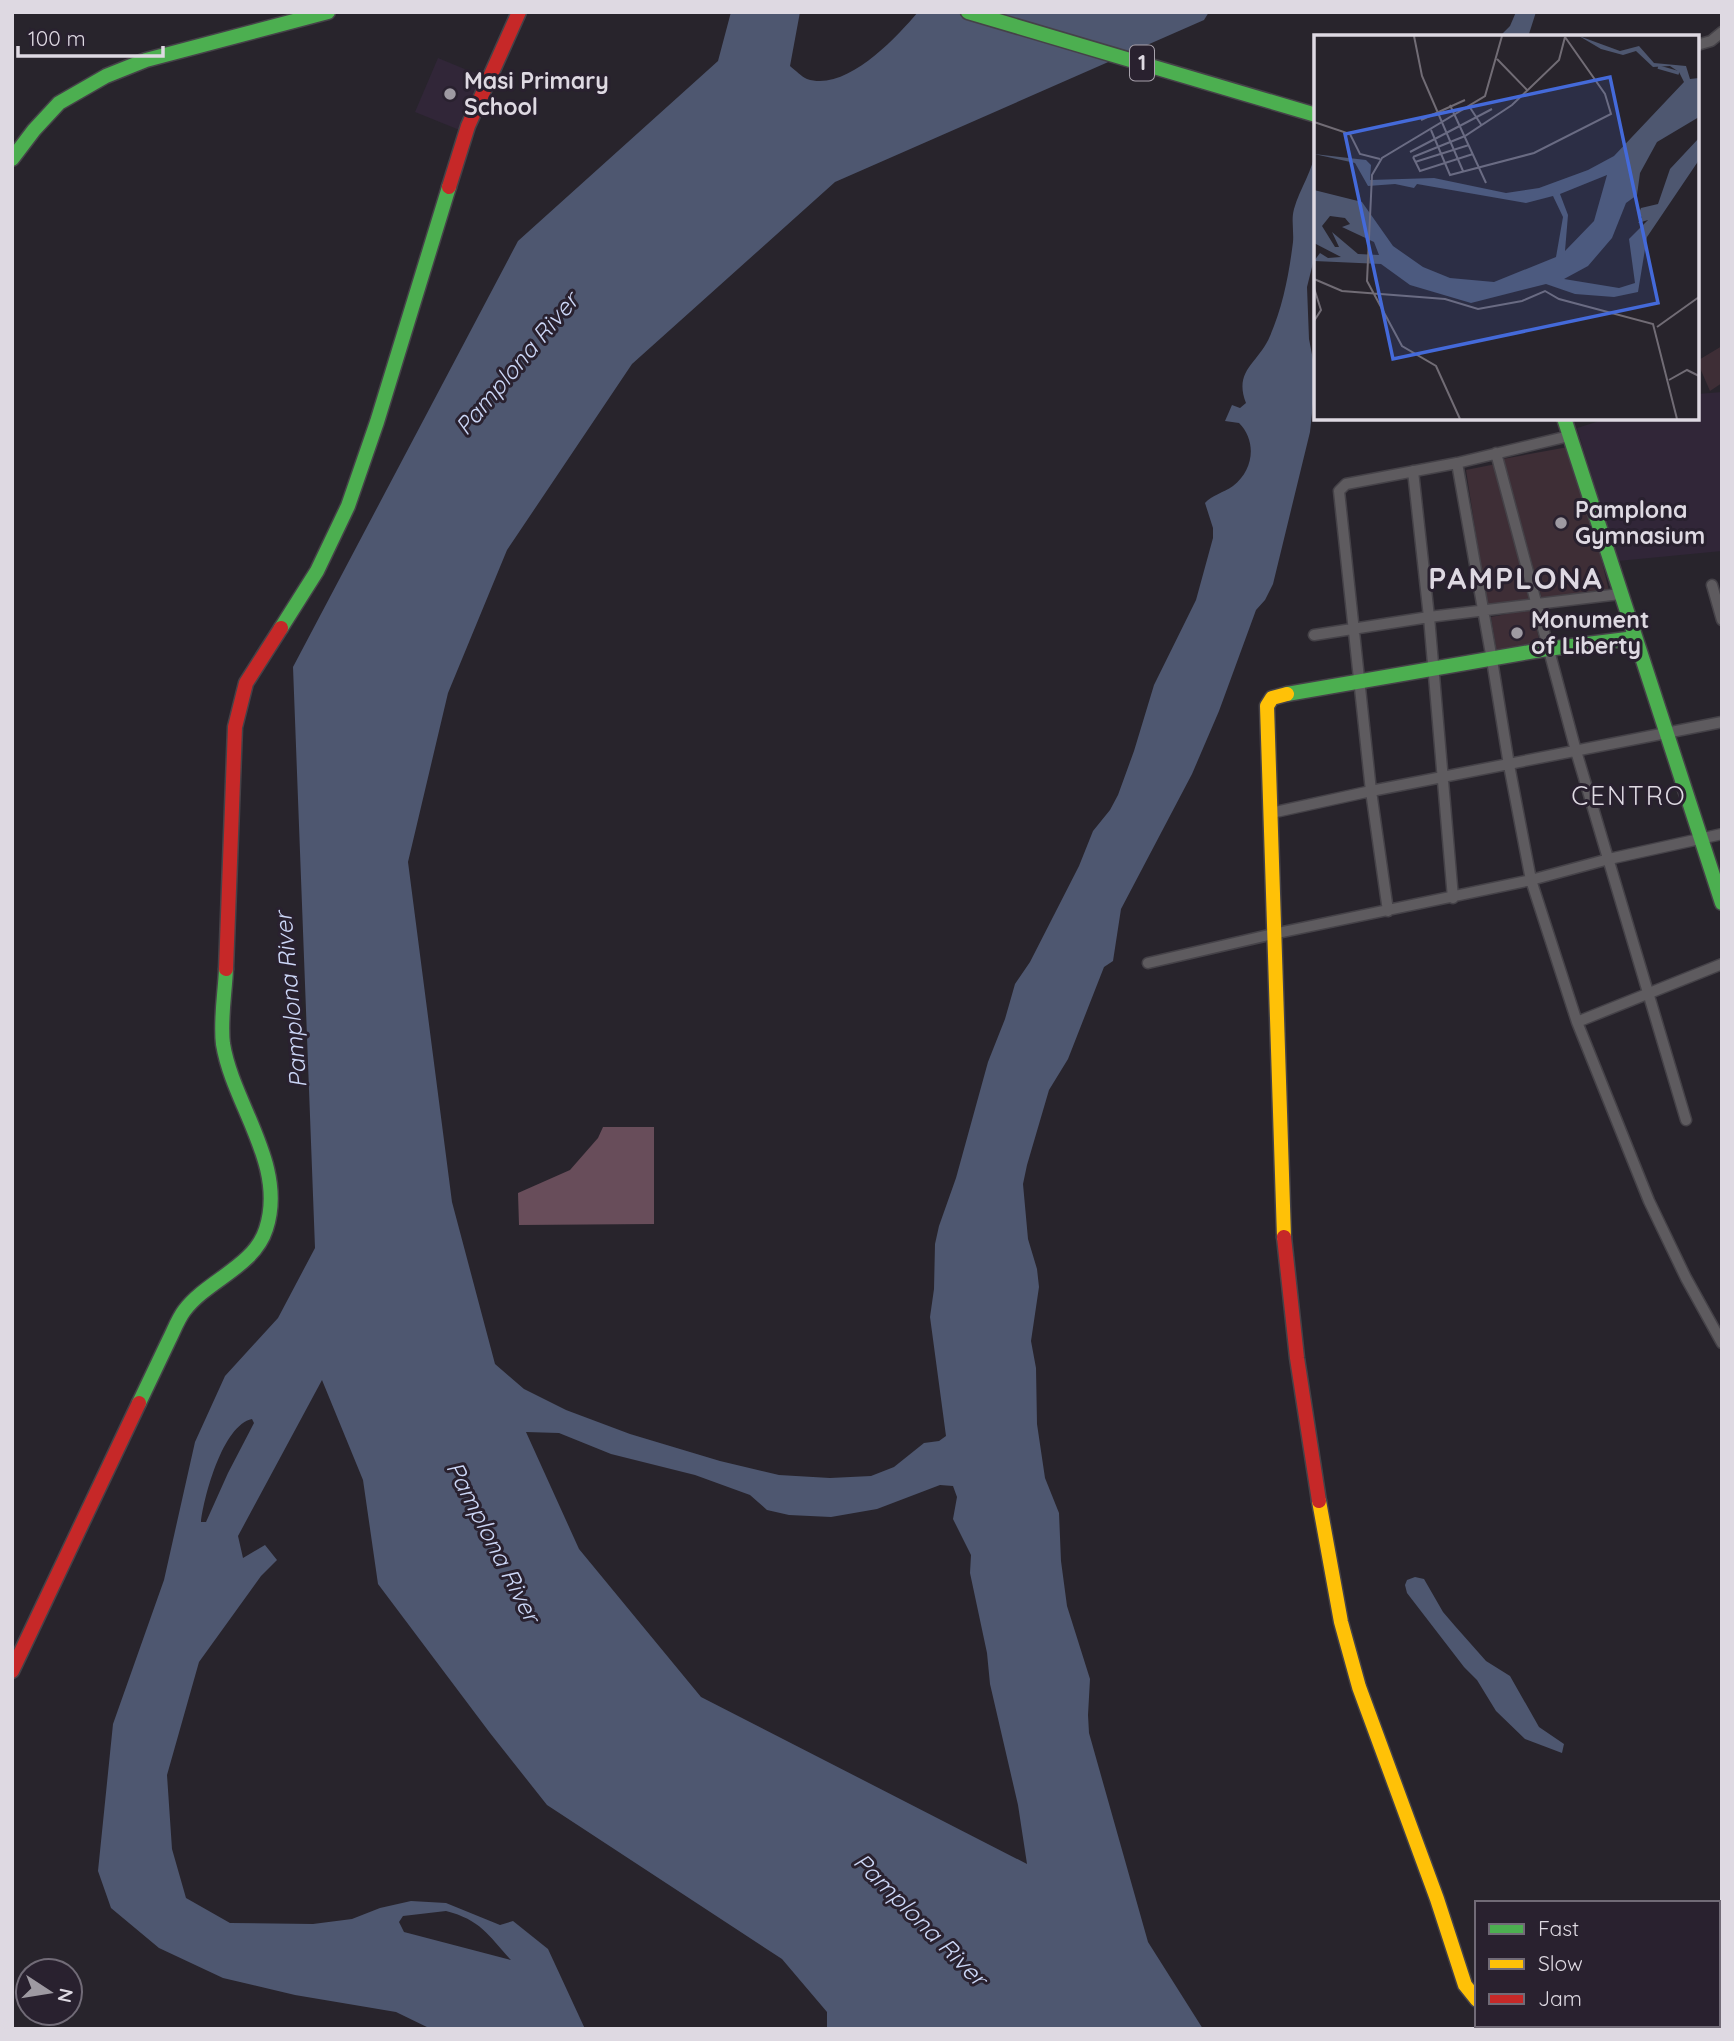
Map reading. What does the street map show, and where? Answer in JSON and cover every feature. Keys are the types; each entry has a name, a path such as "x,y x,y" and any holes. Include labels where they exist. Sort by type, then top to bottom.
{"main road":[{"path":"12,159 59,103 106,76 146,60 328,12"},
{"path":"12,1671 182,1313 210,1284 250,1255 268,1226 271,1192 265,1163 225,1060 223,1042 235,727 239,703 246,683 317,571 348,506 377,422 468,126 519,12"},
{"name":"1","path":"968,12 1314,114"},
{"path":"1565,420 1722,903"},
{"path":"1475,1998 1465,1985 1437,1899 1363,1698 1341,1622 1297,1358 1285,1254 1267,710 1272,698 1284,695 1361,684 1547,649 1635,638"}],"street":[{"path":"1699,44 1711,41 1722,32"},
{"path":"1388,911 1371,791 1339,491 1346,484 1457,463 1569,436"},
{"path":"1496,453 1576,751 1686,1120"},
{"path":"1457,463 1508,765 1531,880 1577,1021 1649,1201 1686,1278 1722,1343"},
{"path":"1413,471 1434,669 1453,898"},
{"path":"1712,585 1722,620"},
{"path":"1314,635 1429,617 1620,594"},
{"path":"1271,813 1722,722"},
{"path":"1149,963 1273,934 1453,898 1722,834"},
{"path":"1577,1021 1722,964"}],"shaded area":[{"name":"Masi Primary School","path":"438,58 484,77 462,131 415,112"},
{"path":"1722,346 1722,383 1710,391 1699,366 1699,360"},
{"path":"1722,392 1722,551 1618,561 1577,428 1603,420 1699,420 1699,394"},
{"path":"1568,447 1585,491 1610,595 1542,599 1503,459"},
{"path":"1496,464 1530,603 1487,606 1466,470"},
{"path":"1533,609 1540,645 1497,653 1491,617"},
{"path":"603,1127 654,1127 654,1224 519,1225 518,1193 570,1170 598,1138"}],"water":[{"name":"Pamplona River","path":"731,12 800,12 790,66 807,79 822,81 853,71 883,48 918,12 1209,12 1204,20 835,182 632,364 507,550 448,693 408,862 452,1202 495,1364 524,1389 566,1410 630,1434 720,1461 779,1475 830,1478 871,1476 894,1467 924,1443 939,1441 946,1436 930,1317 935,1244 939,1226 956,1178 988,1062 1015,984 1030,962 1079,866 1093,831 1118,795 1154,685 1196,600 1213,538 1213,528 1205,503 1233,486 1249,464 1251,447 1245,430 1239,423 1225,421 1232,405 1240,408 1246,403 1243,392 1245,374 1265,345 1279,313 1293,242 1294,209 1314,156 1314,259 1307,287 1314,394 1310,432 1273,584 1256,610 1219,711 1192,774 1121,909 1113,961 1104,967 1068,1059 1049,1090 1023,1184 1028,1239 1039,1287 1031,1341 1036,1368 1037,1424 1045,1478 1059,1513 1061,1561 1067,1606 1090,1679 1089,1733 1148,1942 1203,2029 827,2029 827,2012 782,1959 547,1805 490,1733 378,1584 363,1480 322,1380 238,1536 243,1558 265,1545 277,1560 261,1576 199,1662 167,1775 172,1849 186,1898 230,1923 313,1924 352,1919 380,1908 411,1901 446,1903 500,1925 513,1921 548,1949 585,2029 431,2029 396,2012 295,1995 223,1978 159,1948 111,1908 98,1871 113,1724 164,1580 195,1442 225,1376 278,1318 315,1248 293,667 518,241 718,61","holes":["252,1419 254,1423 206,1522 201,1522 206,1496 224,1447 242,1424","526,1432 559,1433 611,1454 695,1475 750,1495 767,1510 789,1515 831,1517 877,1509 940,1485 953,1486 957,1497 953,1519 971,1555 970,1573 987,1653 990,1684 1018,1805 1027,1864 701,1697 579,1549","446,1911 476,1924 511,1960 404,1932 399,1922 403,1916"]},
{"path":"1516,12 1536,12 1529,35 1501,35 1510,26"},
{"path":"1415,1577 1424,1579 1443,1612 1486,1661 1510,1676 1539,1727 1564,1744 1562,1753 1525,1739 1496,1711 1477,1680 1407,1593 1407,1580"}],"traffic: fast":[{"path":"12,159 59,103 106,76 146,60 328,12"},
{"path":"968,12 1314,114"},
{"path":"281,628 317,571 348,506 377,422 449,187"},
{"path":"1565,420 1722,903"},
{"path":"1287,694 1547,649 1635,638"},
{"path":"139,1403 184,1311 205,1290 251,1253 266,1229 271,1205 270,1182 264,1158 237,1090 223,1044 222,1016 226,969"}],"traffic: slow":[{"path":"1284,1237 1267,706 1272,698 1287,694"},
{"path":"1319,1501 1341,1622 1359,1687 1437,1899 1465,1985 1475,1998"}],"traffic: jam":[{"path":"449,187 468,126 519,12"},
{"path":"226,969 235,727 246,683 281,628"},
{"path":"1284,1237 1297,1358 1319,1501"},
{"path":"12,1671 139,1403"}],"place":[{"name":"Masi Primary School","path":"450,94"},
{"name":"Pamplona Gymnasium","path":"1561,523"},
{"name":"Monument of Liberty","path":"1517,633"}],"district":[{"name":"PAMPLONA","path":"1516,579"},
{"name":"CENTRO","path":"1629,796"}]}
